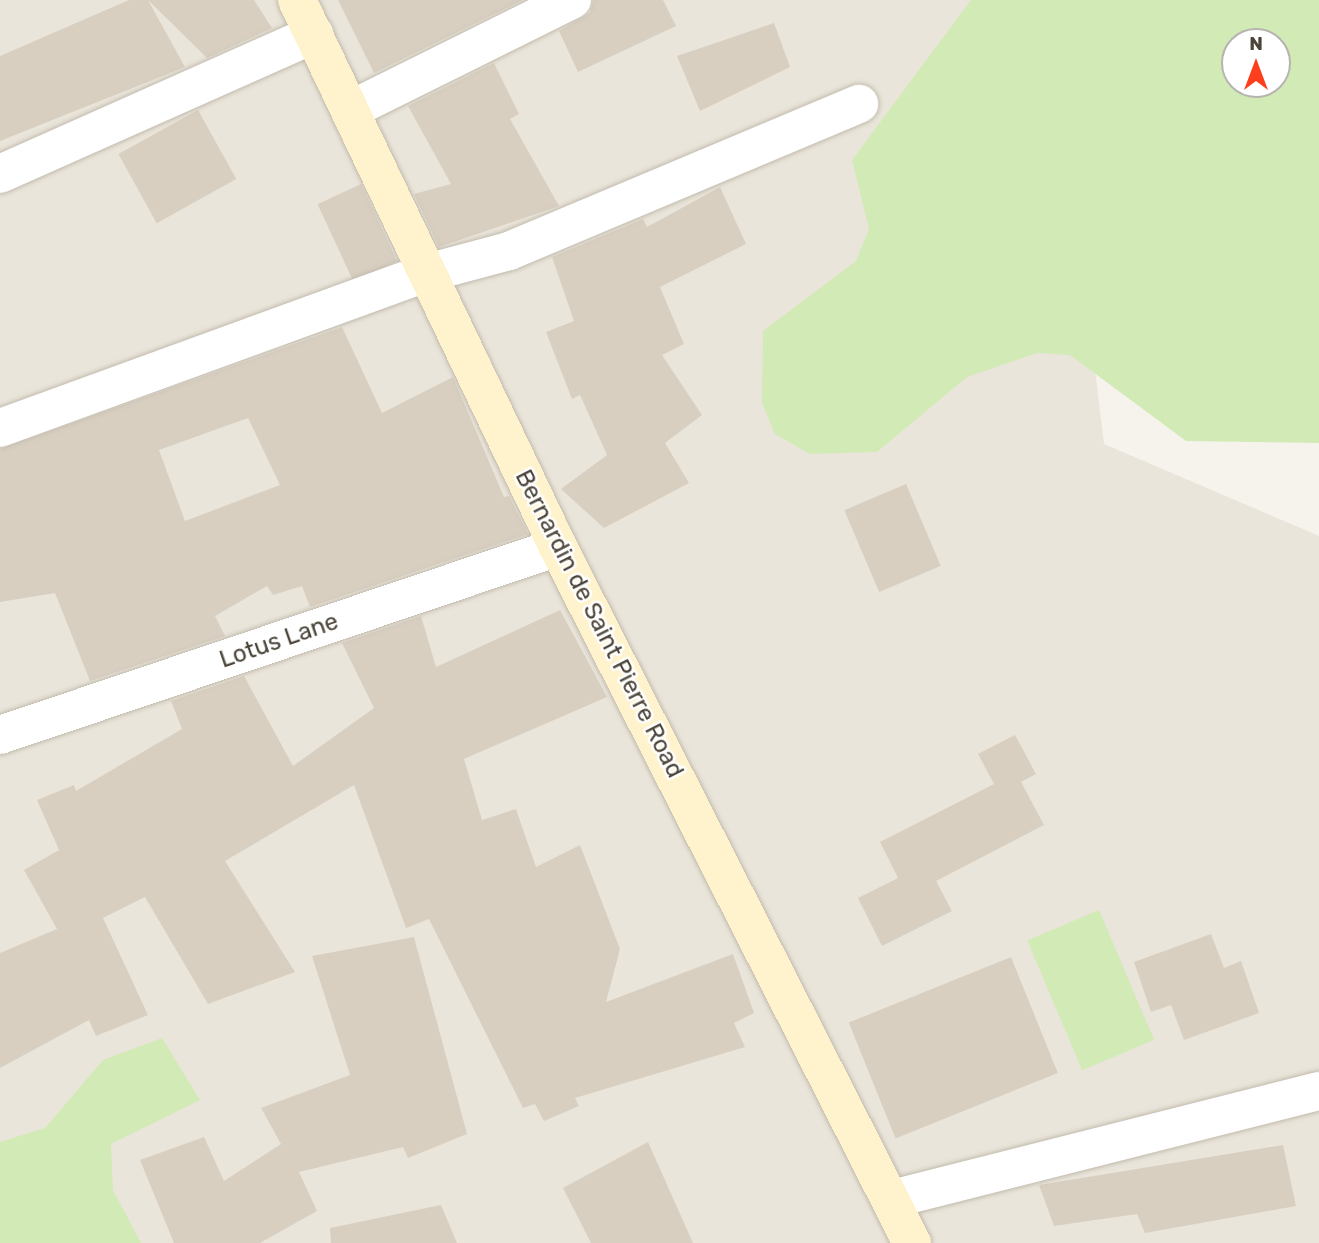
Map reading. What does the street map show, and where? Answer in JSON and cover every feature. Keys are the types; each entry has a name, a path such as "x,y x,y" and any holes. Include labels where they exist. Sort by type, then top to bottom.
{"main road":[{"name":"Bernardin de Saint Pierre Road","path":"298,0 558,547 892,1199 912,1243"}],"street":[{"path":"350,110 572,0"},
{"path":"0,174 313,34"},
{"path":"0,428 427,273 509,251 859,104"},
{"name":"Lotus Lane","path":"0,735 558,547"},
{"path":"892,1199 1319,1091"}],"shaded area":[{"path":"0,0 1050,0 1104,444 1319,536 1319,1243 0,1243"}],"green space":[{"path":"971,0 1319,0 1319,443 1186,441 1070,355 1037,353 967,377 877,452 810,454 775,434 762,403 763,331 856,261 869,229 852,160"},
{"path":"1099,910 1154,1040 1082,1070 1027,940"},
{"path":"162,1038 200,1100 111,1144 113,1190 141,1243 0,1243 0,1142 45,1128 103,1060"}],"building":[{"path":"129,0 148,0 185,67 0,141 0,56"},
{"path":"148,0 254,0 272,28 207,58"},
{"path":"338,0 523,0 374,73"},
{"path":"594,0 663,0 676,26 578,72 559,31 590,13"},
{"path":"774,23 790,67 700,111 677,56"},
{"path":"494,63 519,114 510,119 559,206 439,247 414,194 451,184 408,106"},
{"path":"198,110 236,179 157,223 118,154"},
{"path":"361,184 397,261 353,281 317,204"},
{"path":"720,187 746,244 660,287 684,344 662,355 702,415 665,443 689,483 604,528 561,489 607,455 580,395 572,399 546,332 574,321 552,257 643,219 647,227"},
{"path":"342,327 382,413 453,377 504,497 509,496 528,534 310,607 302,586 273,595 267,586 215,616 225,636 90,681 55,593 0,602 0,449","holes":["248,418 280,485 185,521 159,450"]},
{"path":"906,484 941,566 879,592 844,510"},
{"path":"560,610 607,697 464,759 482,820 516,809 536,867 580,845 620,949 606,1002 733,954 754,1013 734,1023 745,1047 575,1098 579,1106 544,1121 535,1104 523,1108 429,919 406,928 354,785 225,861 295,972 208,1004 145,897 103,918 148,1015 96,1036 89,1020 0,1068 0,953 57,929 24,870 59,850 37,800 74,785 76,791 182,729 171,701 244,676 293,766 374,708 342,643 421,616 436,667"},
{"path":"1015,735 1036,774 1021,782 1044,825 936,881 952,911 882,946 858,898 898,878 880,842 994,784 978,754"},
{"path":"1211,934 1224,968 1241,961 1259,1013 1184,1040 1171,1005 1151,1012 1134,962"},
{"path":"414,937 467,1134 408,1158 403,1147 299,1172 317,1211 260,1243 174,1243 140,1160 204,1137 224,1181 281,1144 261,1108 350,1075 312,956"},
{"path":"1011,957 1058,1073 896,1138 849,1023"},
{"path":"648,1142 693,1243 591,1243 563,1188"},
{"path":"1283,1145 1296,1206 1145,1233 1137,1214 1054,1226 1039,1185"},
{"path":"441,1205 457,1243 331,1243 330,1228"}]}
